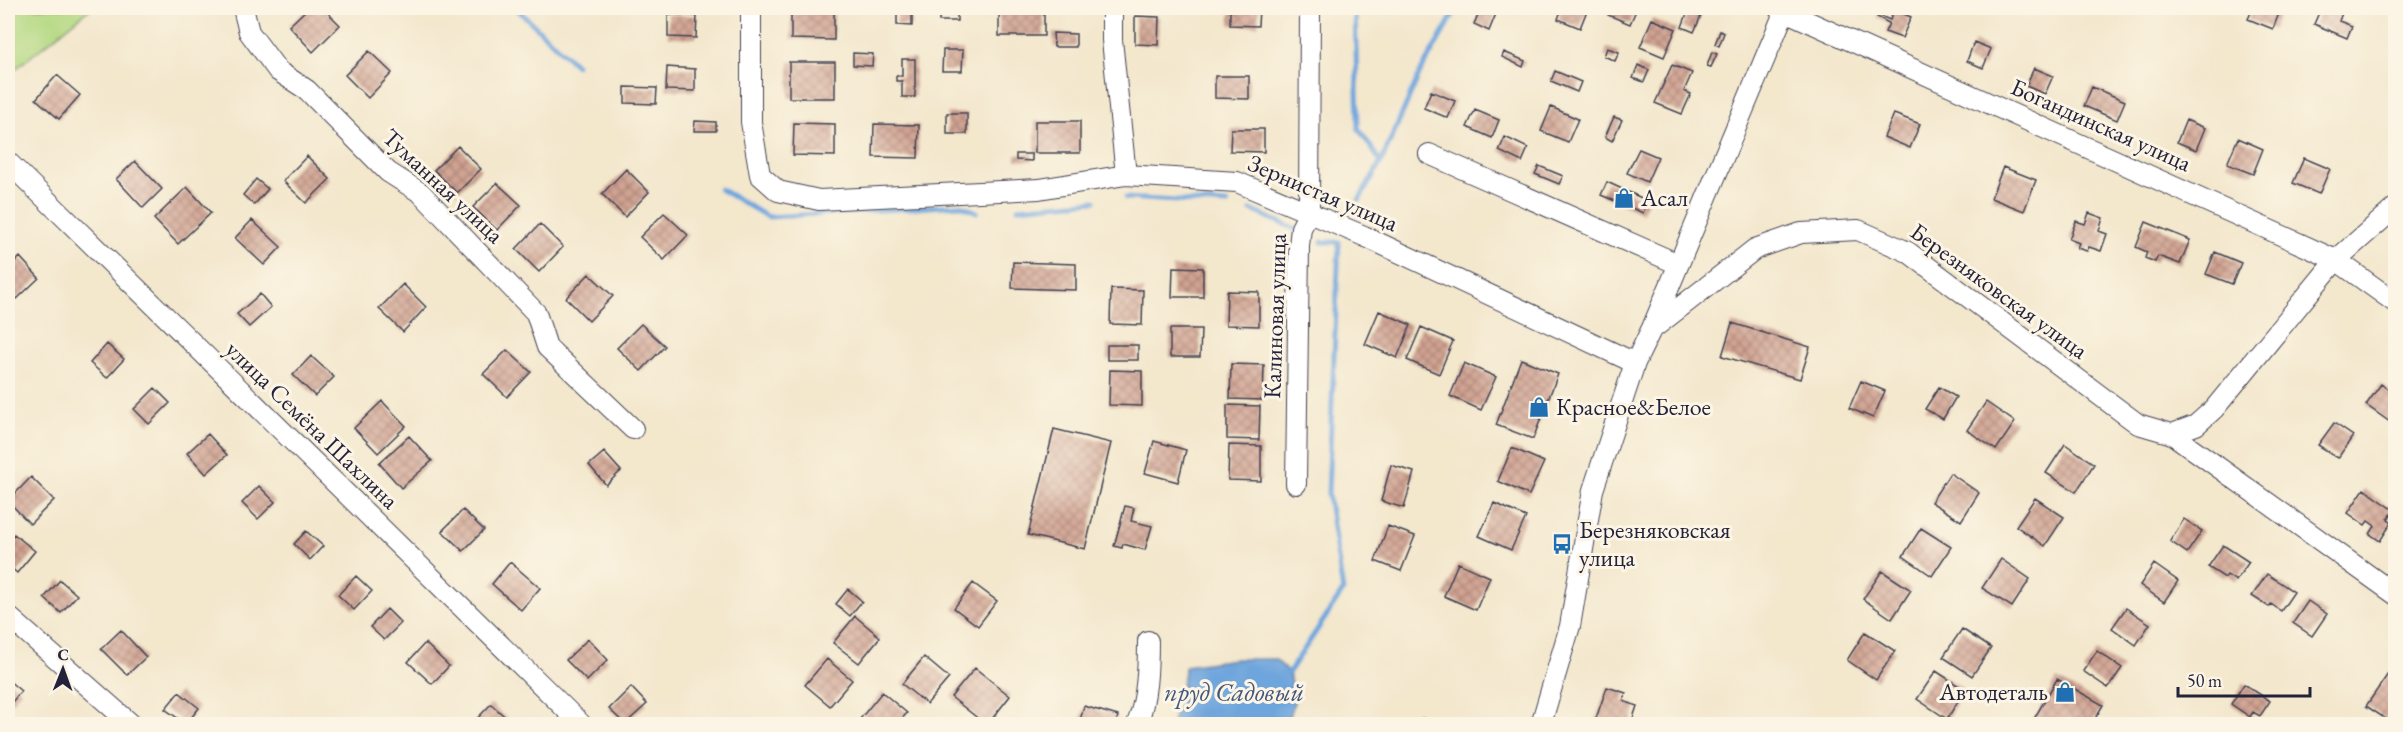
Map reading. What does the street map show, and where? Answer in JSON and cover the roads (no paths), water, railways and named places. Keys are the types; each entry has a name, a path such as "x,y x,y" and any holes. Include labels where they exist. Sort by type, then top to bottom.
{"street":[{"name":"Туманная улица","path":"243,8 249,32 278,71 306,90 388,172 421,193 537,314 547,347 633,429"},
{"name":"Зернистая улица","path":"751,8 751,122 760,175 778,191 819,200 1038,189 1126,175 1237,182 1364,236 1635,363"},
{"path":"1112,8 1112,40 1126,175"},
{"name":"Калиновая улица","path":"1296,483 1299,246 1301,228 1310,213 1310,8"},
{"path":"1651,330 1783,8"},
{"name":"Богандинская улица","path":"1783,8 2336,260 2396,303"},
{"path":"1429,154 1678,264"},
{"name":"улица Семёна Шахлина","path":"8,162 581,724"},
{"path":"2172,434 2196,425 2214,409 2336,260 2396,207"},
{"name":"Березняковская улица","path":"1541,724 1570,626 1593,490 1635,363 1651,330 1755,249 1801,233 1858,230 1908,252 2138,424 2172,434 2396,595"},
{"path":"8,616 131,724"},
{"path":"1137,724 1141,715 1148,641"}],"water":[{"name":"пруд Садовый","path":"1235,659 1275,659 1289,672 1294,703 1286,724 1173,724 1181,701 1186,666"}],"waterway":[{"path":"516,8 576,65"},
{"path":"1355,8 1358,128 1381,162 1359,200"},
{"path":"1381,162 1420,73 1457,8"},
{"path":"720,189 768,217 960,205 977,212"},
{"path":"1126,198 1228,204"},
{"path":"1018,208 1095,201"},
{"path":"1251,210 1295,229"},
{"path":"1289,672 1343,591 1328,493 1339,242 1322,242"}],"place":[{"name":"Асал","path":"1624,198"},
{"name":"Красное&Белое","path":"1539,407"},
{"name":"Березняковская улица","path":"1562,544"},
{"name":"Автодеталь","path":"2065,692"}]}
